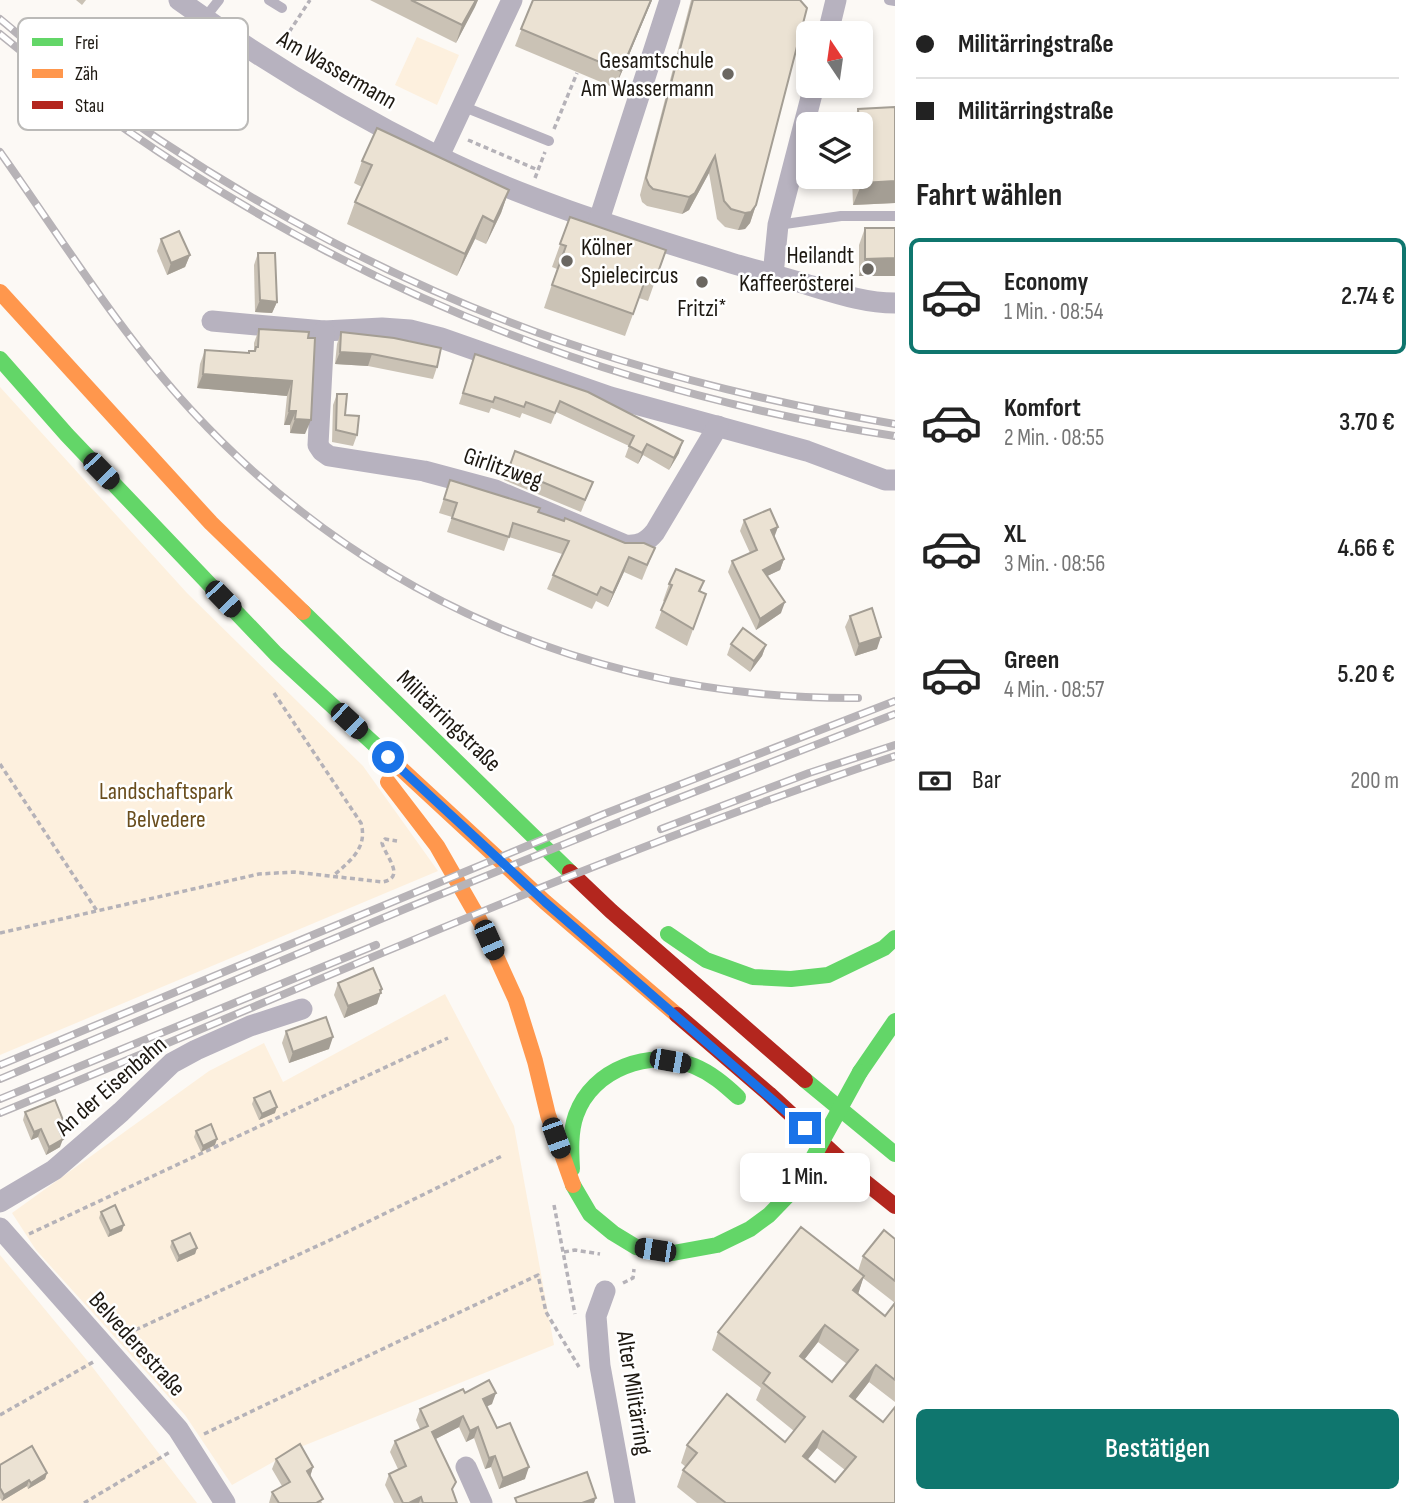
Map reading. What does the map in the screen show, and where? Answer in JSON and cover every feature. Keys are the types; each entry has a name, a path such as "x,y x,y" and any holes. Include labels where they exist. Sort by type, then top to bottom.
{"main road":[{"name":"Militärringstraße","path":"0,292 211,523 611,911 825,1098 895,1154"},
{"path":"0,359 66,435 276,654 380,770 437,846 480,920 516,1000 548,1115 573,1185 590,1214 613,1233 636,1247 673,1253 717,1245 769,1215 798,1185 860,1072 895,1021"},
{"path":"276,654 545,902 895,1206"},
{"path":"503,805 630,906"},
{"path":"652,923 706,960 753,977 791,979 828,975 884,948 895,938"},
{"path":"573,1185 571,1145 579,1109 593,1088 615,1068 645,1060 690,1064 709,1073 751,1108"},
{"path":"804,1148 860,1178"}],"street":[{"name":"Am Wassermann","path":"179,0 203,18"},
{"path":"439,156 469,108 512,0"},
{"path":"599,220 670,0"},
{"path":"831,21 836,0"},
{"name":"Am Wassermann","path":"248,48 439,156 528,194 599,220 773,275"},
{"path":"811,98 778,225 773,275 851,298 895,303"},
{"path":"212,321 324,331 382,328 410,330 441,338 610,397 807,451 885,480 895,480"},
{"name":"Girlitzweg","path":"324,331 318,424 318,445 322,452 329,456 424,471 495,490 625,545 636,546 647,542 655,532 718,426"},
{"name":"An der Eisenbahn","path":"0,1202 54,1170 172,1063 250,1026 302,1009"},
{"name":"Belvederestraße","path":"6,1235 187,1442 225,1503"},
{"name":"Alter Militärring","path":"605,1291 596,1316 600,1366 625,1503"},
{"path":"467,1467 482,1503"}],"lane":[{"path":"205,18 219,0"},
{"path":"269,0 282,8"},
{"path":"889,0 895,1"},
{"path":"469,108 550,141"},
{"path":"778,225 841,216 895,216"}],"path":[{"path":"269,62 310,0"},
{"path":"469,108 465,138 538,170"},
{"path":"273,692 361,823 364,839 362,845 351,860 333,876"},
{"path":"0,764 97,911"},
{"path":"0,933 259,874 294,872 383,882 393,877 394,871 383,843 385,839 391,838 405,848"},
{"path":"6,1235 447,1038"},
{"path":"0,1415 106,1349 504,1155"},
{"path":"552,1198 576,1320"},
{"path":"84,1503 187,1442 538,1275 545,1312 581,1370 600,1366"}],"green space":[{"path":"417,37 459,55 437,105 395,85"},
{"name":"Landschaftspark Belvedere","path":"0,387 187,593 363,766 438,871 0,1055"},
{"path":"445,994 514,1126 554,1345 298,1448 232,1485 185,1415 36,1250 12,1213 209,1071 264,1043 283,1082"},
{"path":"0,1255 90,1364 197,1503 0,1503"}],"building":[{"path":"411,0 476,0 462,25"},
{"path":"533,0 651,0 621,71 521,29"},
{"name":"Gesamtschule Am Wassermann","path":"693,0 800,0 807,8 804,21 796,21 796,50 756,205 751,212 731,209 724,201 715,156 695,193 689,197 653,189 646,178"},
{"path":"895,107 895,181 873,182 873,112 858,112 858,109"},
{"path":"377,128 509,190 494,222 483,216 465,254 355,202 372,165 362,161"},
{"path":"570,217 666,250 656,278 647,275 633,314 552,285 566,246 560,244"},
{"path":"865,228 895,228 895,258 865,259"},
{"path":"179,231 190,255 171,263 161,239"},
{"path":"258,253 275,253 277,302 260,300"},
{"path":"259,329 309,332 308,338 315,338 311,420 295,419 296,411 289,411 292,381 203,374 205,350 249,353 255,351 258,347"},
{"path":"341,332 394,338 441,348 437,367 372,354 340,352"},
{"path":"475,354 588,392 683,441 674,458 647,444 642,453 629,446 634,436 560,401 555,413 526,402 524,407 495,397 493,402 463,393"},
{"path":"337,394 347,394 345,415 359,416 357,435 336,430"},
{"path":"515,451 593,482 585,500 509,468"},
{"path":"450,480 540,508 538,512 564,521 565,518 625,543 644,543 655,548 647,565 629,557 613,593 601,587 597,595 553,575 569,541 513,523 509,537 452,518 457,503 444,499"},
{"path":"770,509 778,527 771,530 784,559 763,570 785,602 760,619 732,561 757,550 744,520"},
{"path":"676,569 704,581 699,591 706,594 693,629 661,610"},
{"path":"872,608 881,637 859,644 850,616"},
{"path":"743,628 766,645 754,661 731,644"},
{"path":"373,968 382,989 381,993 348,1006 338,983"},
{"path":"326,1017 333,1037 293,1052 286,1031"},
{"path":"270,1091 277,1107 262,1114 254,1098"},
{"path":"55,1100 63,1120 56,1123 63,1139 49,1147 41,1129 34,1132 25,1112"},
{"path":"211,1124 217,1139 203,1146 196,1131"},
{"path":"115,1205 124,1225 110,1231 101,1212"},
{"path":"801,1227 864,1276 853,1290 885,1316 895,1303 895,1380 876,1365 850,1396 883,1422 895,1407 895,1503 726,1503 683,1470 697,1453 687,1445 727,1394 785,1442 805,1417 763,1383 770,1373 718,1332","holes":["825,1325 858,1350 832,1382 800,1356","823,1431 856,1457 835,1482 803,1456"]},
{"path":"884,1230 895,1239 895,1281 863,1256"},
{"path":"190,1233 197,1248 179,1256 172,1241"},
{"path":"489,1380 496,1393 483,1399 497,1428 510,1423 529,1467 503,1478 495,1456 489,1458 478,1427 470,1431 463,1416 432,1432 456,1482 452,1489 457,1503 423,1503 421,1497 403,1503 389,1474 406,1466 395,1441 428,1426 420,1409 463,1389 465,1393"},
{"path":"300,1444 313,1467 307,1471 323,1499 316,1503 279,1503 272,1492 290,1482 276,1459"},
{"path":"32,1446 47,1473 4,1495 0,1488 0,1465"},
{"path":"587,1472 596,1498 582,1503 517,1503 515,1498"}],"railway":[{"path":"0,19 18,34"},
{"path":"0,34 18,48"},
{"path":"128,130 203,180 310,242 420,296 534,343 651,382 771,413 895,436"},
{"path":"146,130 193,162 329,240 399,275 543,335 686,379 895,424"},
{"path":"0,152 92,284 165,381 260,477 333,535 412,585 494,626 581,658 670,680 763,694 858,698"},
{"path":"0,1065 604,814 895,701"},
{"path":"0,1079 407,908 895,714"},
{"path":"661,829 809,773 895,745"},
{"path":"0,1113 556,882 668,838 895,756"},
{"path":"0,1099 376,945"}],"traffic: fast":[{"path":"0,359 67,435 276,654 399,767"},
{"path":"303,612 570,872"},
{"path":"668,934 706,960 753,977 791,979 828,975 884,948 895,938"},
{"path":"860,1072 895,1021"},
{"path":"572,1169 573,1128 584,1099 595,1085 624,1066 642,1061 677,1061 706,1072 738,1097"},
{"path":"798,1185 860,1072"},
{"path":"805,1080 895,1154"},
{"path":"573,1185 590,1214 613,1233 636,1247 673,1253 717,1245 750,1229 769,1215 798,1185"}],"traffic: slow":[{"path":"0,292 211,523 303,612"},
{"path":"399,767 545,902 677,1015"},
{"path":"388,782 437,846 480,921 516,1000 548,1115 573,1185"}],"traffic: jam":[{"path":"570,872 805,1080"},
{"path":"677,1015 895,1206"}],"place":[{"name":"Gesamtschule Am Wassermann","path":"728,74"},
{"name":"Kölner Spielecircus","path":"567,261"},
{"name":"Heilandt Kaffeerösterei","path":"868,269"},
{"name":"Fritzi*","path":"702,282"}],"route":[{"path":"388,757 545,902 805,1128"}]}
